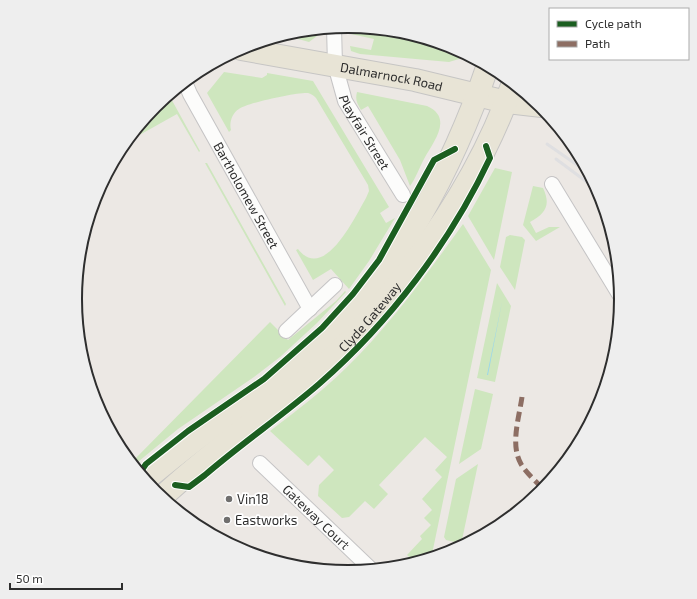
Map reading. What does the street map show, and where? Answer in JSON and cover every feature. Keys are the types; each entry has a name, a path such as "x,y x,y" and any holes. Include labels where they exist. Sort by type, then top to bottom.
{"main road":[{"name":"Dalmarnock Road","path":"254,50 478,94 510,92 522,97"},
{"name":"Clyde Gateway","path":"149,476 200,436 261,395 292,371 342,325 369,294 403,242 436,186 478,94 486,71"},
{"name":"Clyde Gateway","path":"166,494 329,359 381,305 423,252 452,209 510,92"}],"street":[{"name":"Playfair Street","path":"334,34 335,65 345,101 403,195"},
{"name":"Bartholomew Street","path":"187,87 310,309"},
{"path":"552,184 614,286"},
{"path":"286,331 335,285"},
{"name":"Gateway Court","path":"260,463 367,565"}],"green space":[{"path":"351,34 383,35 400,38 434,47 461,58 449,62 360,54 351,51 350,46 371,50 374,39"},
{"path":"317,35 309,42 296,38"},
{"path":"224,72 262,78 267,75 267,73 313,81 389,207 380,213 386,223 395,218 369,261 349,289 331,269 313,280 296,250 298,249 308,257 318,258 328,253 347,231 366,198 369,191 368,185 316,98 309,93 284,96 261,101 244,107 237,111 233,116 230,127 231,130 229,132 207,93"},
{"path":"357,92 427,106 435,111 439,117 439,131 410,186 400,160 368,106 361,110 357,103"},
{"path":"172,100 200,151 199,152 177,114 138,136"},
{"path":"205,163 207,163 286,304 285,306"},
{"path":"495,168 512,172 494,260 468,216"},
{"path":"533,186 543,188 547,199 546,208 540,215 530,222 536,233 549,227 560,227 536,241 523,225"},
{"path":"463,224 491,270 432,552 411,558 407,555 422,539 420,536 431,525 424,518 432,510 422,499 442,477 435,470 447,457 425,437 379,485 388,494 374,509 365,501 349,517 342,518 318,496 319,485 334,470 319,455 308,466 270,431 328,384 363,351 394,316"},
{"path":"510,235 522,237 525,240 515,290 500,267 506,237"},
{"path":"497,283 511,306 495,382 477,378"},
{"path":"345,291 346,292 317,323 280,357 254,377 178,429 137,462 135,459 270,322 288,340 336,301"},
{"path":"475,389 493,394 481,449 459,464"},
{"path":"478,464 462,540 458,543 446,540 444,537 456,479"}],"water":[{"path":"502,302 488,375 487,375"}],"railway":[{"path":"547,144 579,167"},
{"path":"556,159 589,183"}],"marked path":[{"path":"522,397 516,431 516,448 521,464 540,485"}],"cycle path":[{"path":"175,485 189,487 291,407 345,360 394,308 437,251 474,190 490,158 486,146"},
{"path":"143,469 146,464 188,431 264,379 322,328 353,294 379,260 434,160 455,149"}],"place":[{"name":"Vin18","path":"229,499"},
{"name":"Eastworks","path":"227,520"}]}
